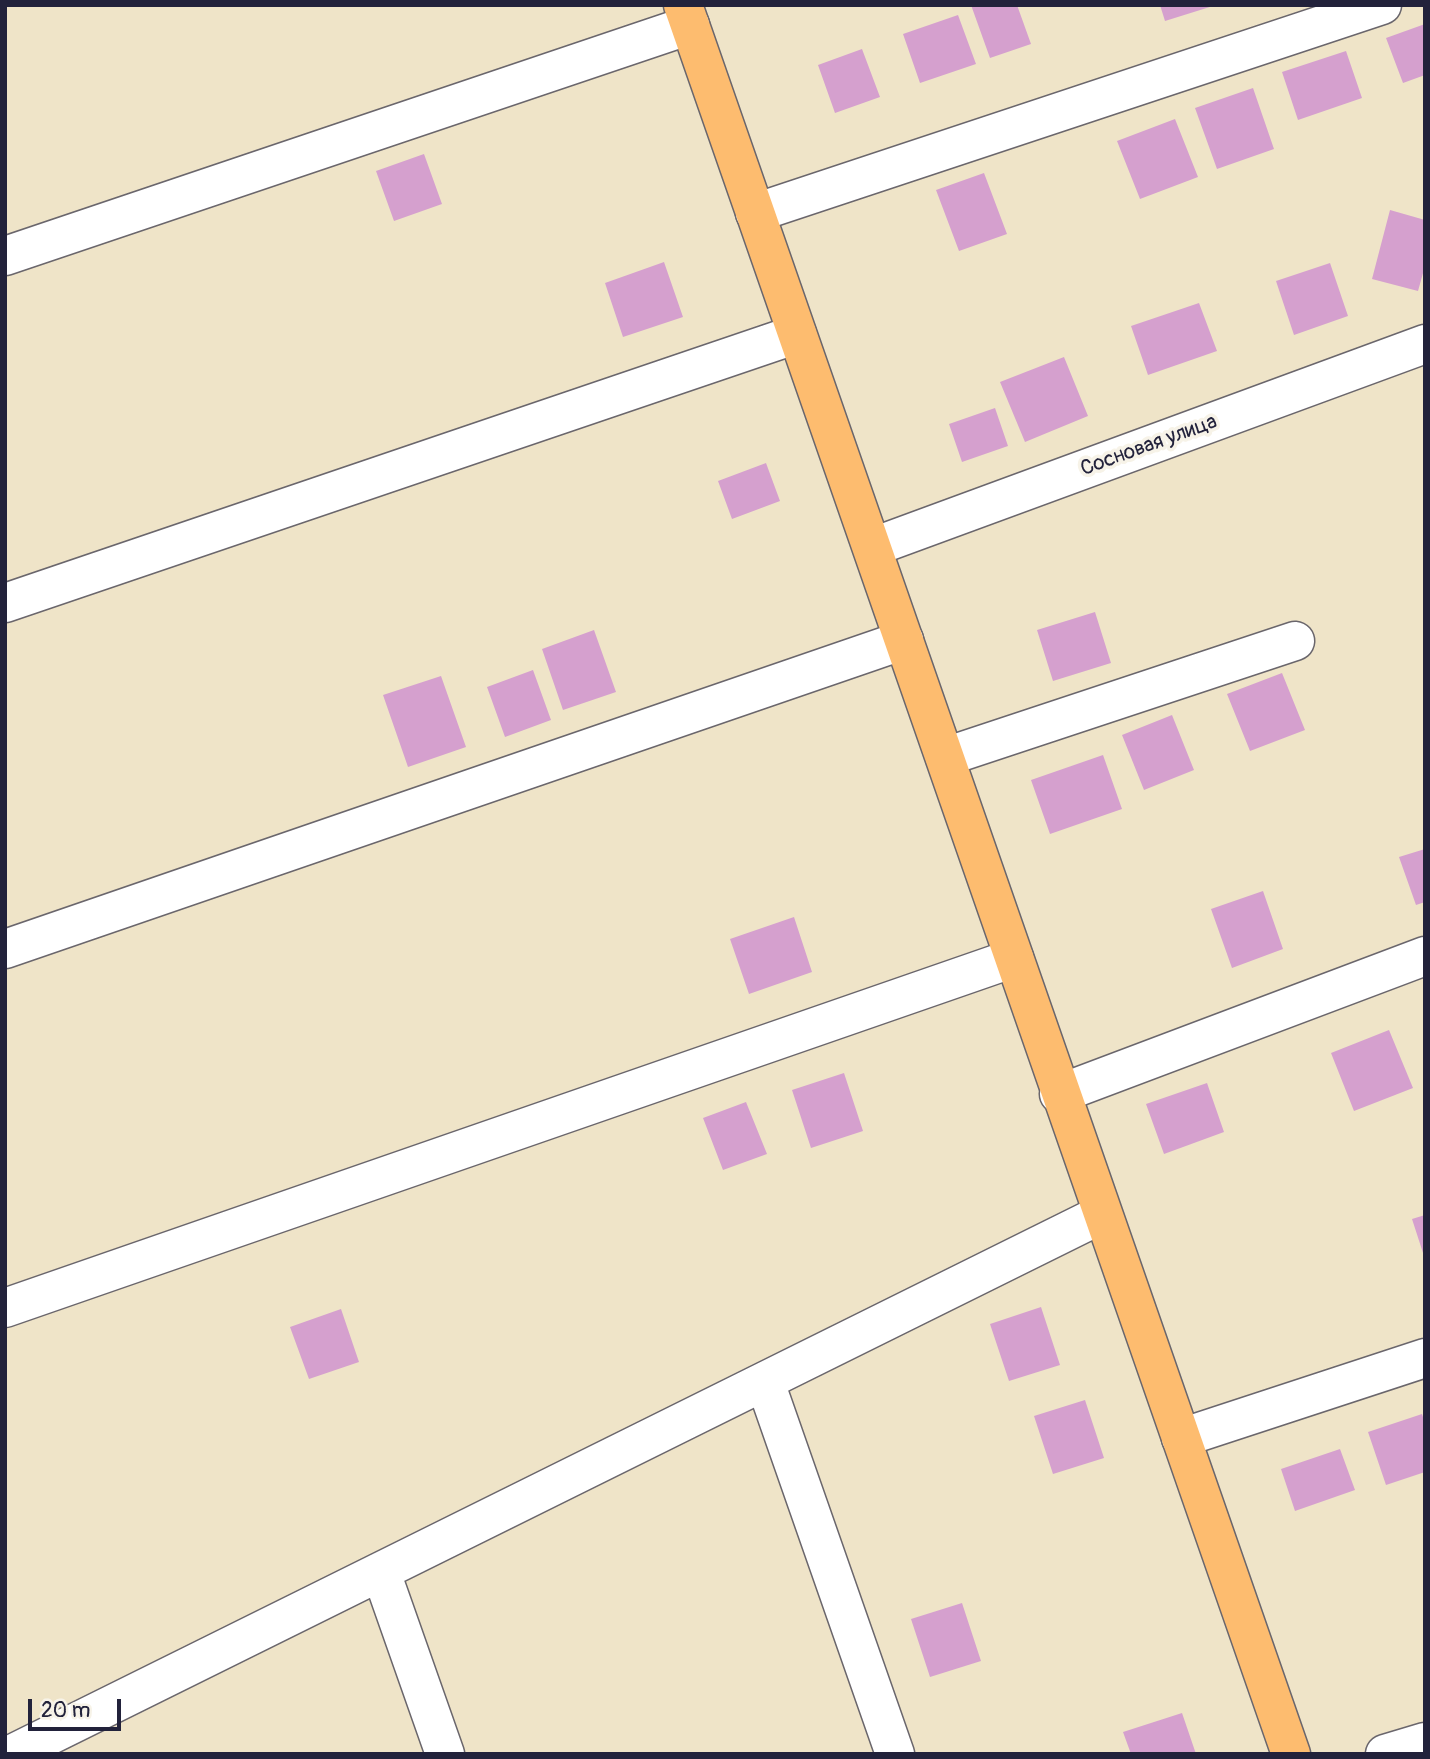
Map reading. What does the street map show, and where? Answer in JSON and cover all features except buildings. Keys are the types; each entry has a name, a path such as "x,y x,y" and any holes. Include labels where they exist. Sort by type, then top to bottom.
{"main road":[{"path":"687,15 873,547 1059,1094 1291,1754"}],"street":[{"path":"755,213 1382,5"},
{"path":"5,256 687,15"},
{"path":"5,603 797,334"},
{"name":"Сосновая улица","path":"873,547 1425,344"},
{"path":"5,950 904,640"},
{"path":"945,757 1295,641"},
{"path":"1059,1094 1425,956"},
{"path":"5,1308 1014,958"},
{"path":"12,1754 1102,1214"},
{"path":"1181,1438 1425,1358"},
{"path":"765,1382 895,1754"},
{"path":"381,1572 445,1754"},
{"path":"1385,1754 1425,1742"}]}
